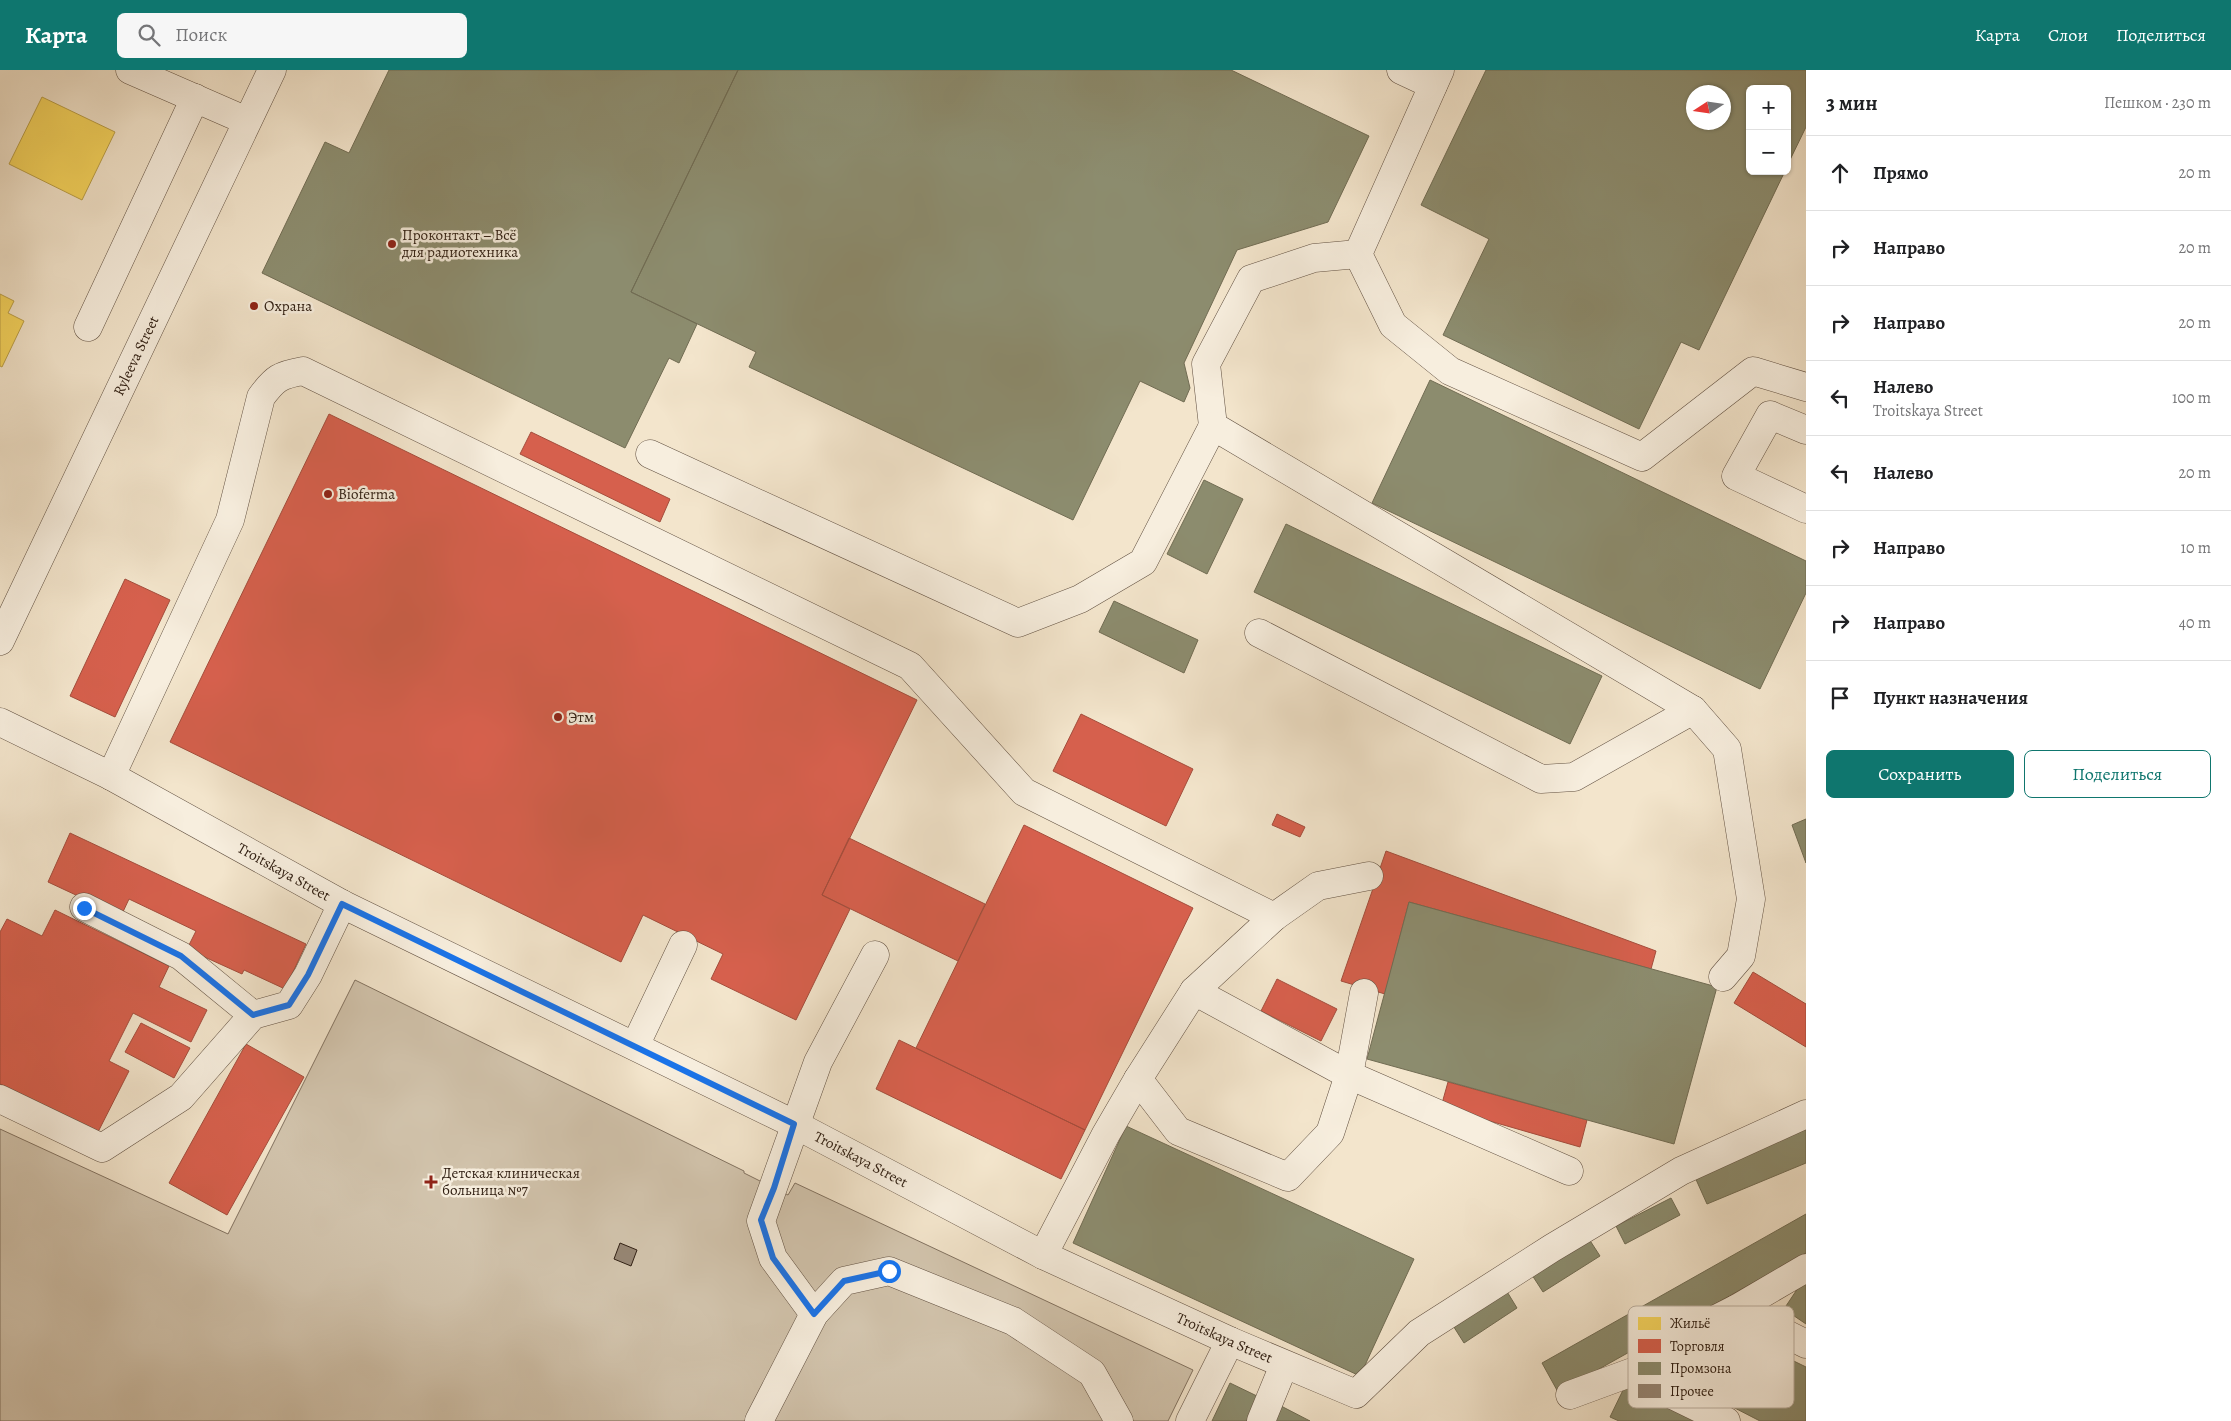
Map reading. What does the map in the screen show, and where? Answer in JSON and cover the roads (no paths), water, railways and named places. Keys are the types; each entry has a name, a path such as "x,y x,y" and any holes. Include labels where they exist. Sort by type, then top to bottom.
{"street":[{"path":"130,70 247,122"},
{"name":"Ryleeva Street","path":"0,641 272,70"},
{"path":"1358,254 1436,78 1401,70"},
{"path":"88,327 195,98"},
{"path":"1358,254 1393,325 1450,371 1642,457 1753,371 1806,388"},
{"path":"650,454 1018,624 1080,599 1143,562 1213,426 1206,364 1251,279 1314,258 1358,254"},
{"path":"111,776 230,520 261,397 273,381 285,374 303,371 910,666 1024,792 1274,916"},
{"path":"1806,430 1770,415 1736,476 1806,509"},
{"path":"1213,426 1692,710 1727,749 1751,899 1741,956 1723,977"},
{"path":"1259,633 1541,778 1574,777 1692,710"},
{"name":"Troitskaya Street","path":"0,722 111,776 342,904 794,1124 1043,1255 1284,1365 1356,1394 1419,1333 1552,1248 1680,1171 1806,1114"},
{"path":"1043,1255 1106,1134 1138,1079 1194,991 1274,916 1318,886 1369,876"},
{"path":"0,1099 102,1148 181,1097 253,1015 289,1005 308,975 342,904"},
{"path":"84,908 181,956 253,1015"},
{"path":"635,1046 683,945"},
{"path":"814,1314 773,1258 761,1220 774,1188 794,1124 818,1062 875,956"},
{"path":"1194,991 1349,1076 1569,1171"},
{"path":"1138,1079 1178,1131 1288,1177 1330,1133 1349,1076 1364,993"},
{"path":"1741,1306 1806,1268"},
{"path":"759,1421 814,1314 844,1281 889,1271 1013,1321 1092,1372 1119,1421"},
{"path":"1794,1338 1806,1344"},
{"path":"1190,1421 1230,1341"},
{"path":"1261,1421 1284,1365"},
{"path":"1570,1395 1628,1374"},
{"path":"1699,1408 1726,1421"}],"place":[{"name":"Проконтакт – Всё для радиотехника","path":"392,244"},
{"name":"Охрана","path":"254,306"},
{"name":"Bioferma","path":"328,494"},
{"name":"Этм","path":"558,717"},
{"name":"Детская клиническая больница №7","path":"431,1182"}]}
